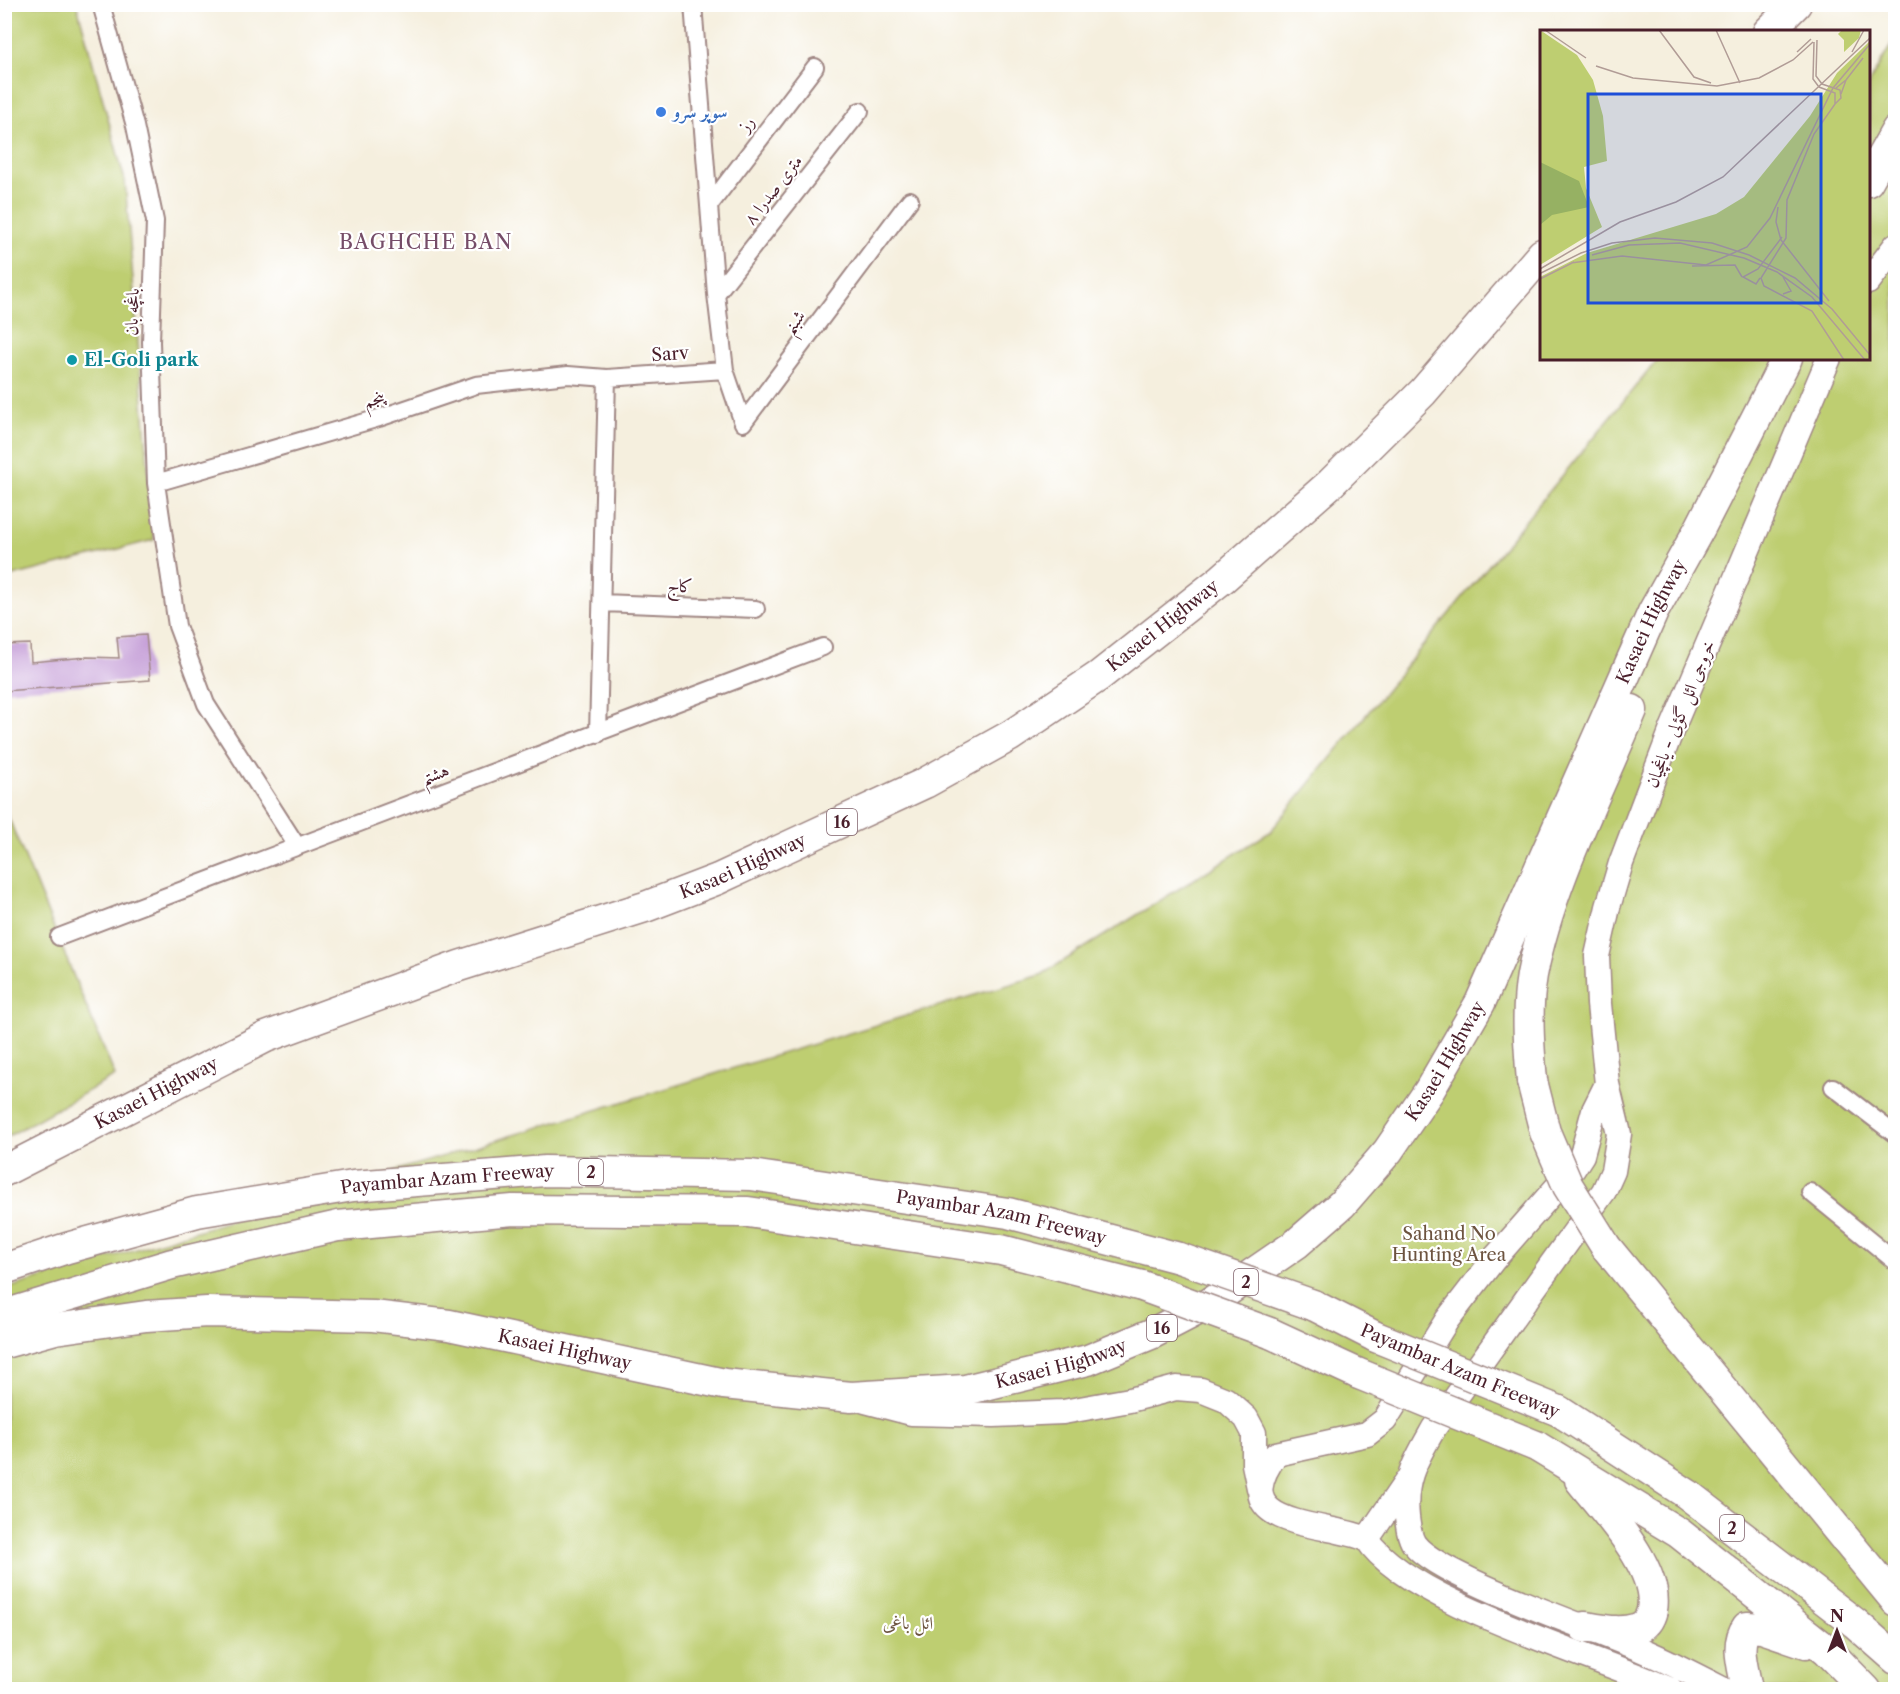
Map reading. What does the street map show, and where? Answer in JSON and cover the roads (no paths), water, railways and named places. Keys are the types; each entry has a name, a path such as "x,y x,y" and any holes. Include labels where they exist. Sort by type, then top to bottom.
{"highway":[{"path":"1770,30 1796,4"},
{"path":"1870,179 1896,131"},
{"name":"Kasaei Highway","path":"4,1172 266,1037 459,966 645,907 718,879 925,783 1010,736 1107,669 1222,579 1331,483 1423,392 1540,256"},
{"name":"Kasaei Highway","path":"4,1343 55,1329 156,1316 217,1312 373,1316 449,1325 724,1383 851,1397 964,1390 1088,1360 1151,1334 1207,1305 1296,1244 1342,1204 1388,1151 1429,1091 1480,1003 1653,612 1701,526 1786,360"},
{"path":"1701,526 1667,627 1547,912 1532,977 1528,1036 1532,1081 1545,1132 1568,1186 1606,1246 1896,1601"},
{"name":"Payambar Azam Freeway","path":"4,1269 67,1248 197,1212 353,1186 545,1171 751,1175 1008,1213 1179,1258 1312,1305 1376,1337 1559,1411 1687,1494 1855,1623 1896,1659"},
{"name":"Payambar Azam Freeway","path":"4,1315 172,1264 338,1226 513,1210 748,1212 1001,1250 1142,1286 1270,1333 1359,1374 1536,1446 1679,1533 1827,1650 1866,1689"},
{"path":"1567,1464 1640,1560 1654,1598 1650,1619 1638,1629 1622,1632 1584,1627"},
{"path":"1748,1689 1739,1648 1741,1635 1748,1627 1762,1628 1827,1650"}],"main road":[{"path":"1870,281 1896,245"},
{"name":"خروجی ائل گؤلی - یاغچیان","path":"1367,1539 1408,1479 1434,1428 1604,1191 1613,1171 1619,1134 1606,1084 1597,956 1621,863 1672,729 1828,360"},
{"path":"1263,1502 1260,1487 1264,1471 1276,1454 1367,1434 1385,1420 1447,1320 1494,1259 1573,1169 1582,1155 1594,1110 1606,1084"},
{"path":"851,1397 911,1413 994,1415 1063,1412 1130,1401 1176,1388 1201,1390 1226,1401 1246,1418 1254,1433 1254,1464 1263,1502 1273,1514 1298,1523 1367,1539 1383,1559 1464,1607 1671,1689"},
{"path":"1408,1479 1405,1496 1408,1528 1414,1544 1429,1557 1472,1580 1641,1649 1724,1689"}],"street":[{"name":"باغچه بان","path":"101,4 135,126 155,221 151,342 156,483 177,626 206,704 297,846"},
{"path":"693,4 716,294 725,370"},
{"name":"رز","path":"709,206 815,67"},
{"name":"۸ متری صدرا","path":"716,294 860,111"},
{"name":"شبنم","path":"725,370 743,423 910,200"},
{"name":"Sarv","path":"607,378 725,370"},
{"name":"پنجم","path":"156,483 379,418 476,385 568,375 607,378"},
{"path":"598,734 607,378"},
{"name":"کاج","path":"602,603 756,609"},
{"name":"هشتم","path":"59,936 823,647"},
{"path":"1833,1087 1896,1135"},
{"path":"1810,1192 1896,1262"}],"place":[{"name":"سوپر سرو","path":"661,112"},
{"name":"El-Goli park","path":"72,360"}],"district":[{"name":"BAGHCHE BAN","path":"426,242"}],"park label":[{"name":"Sahand No Hunting Area","path":"1449,1244"},
{"name":"ائل باغی","path":"908,1623"}]}
